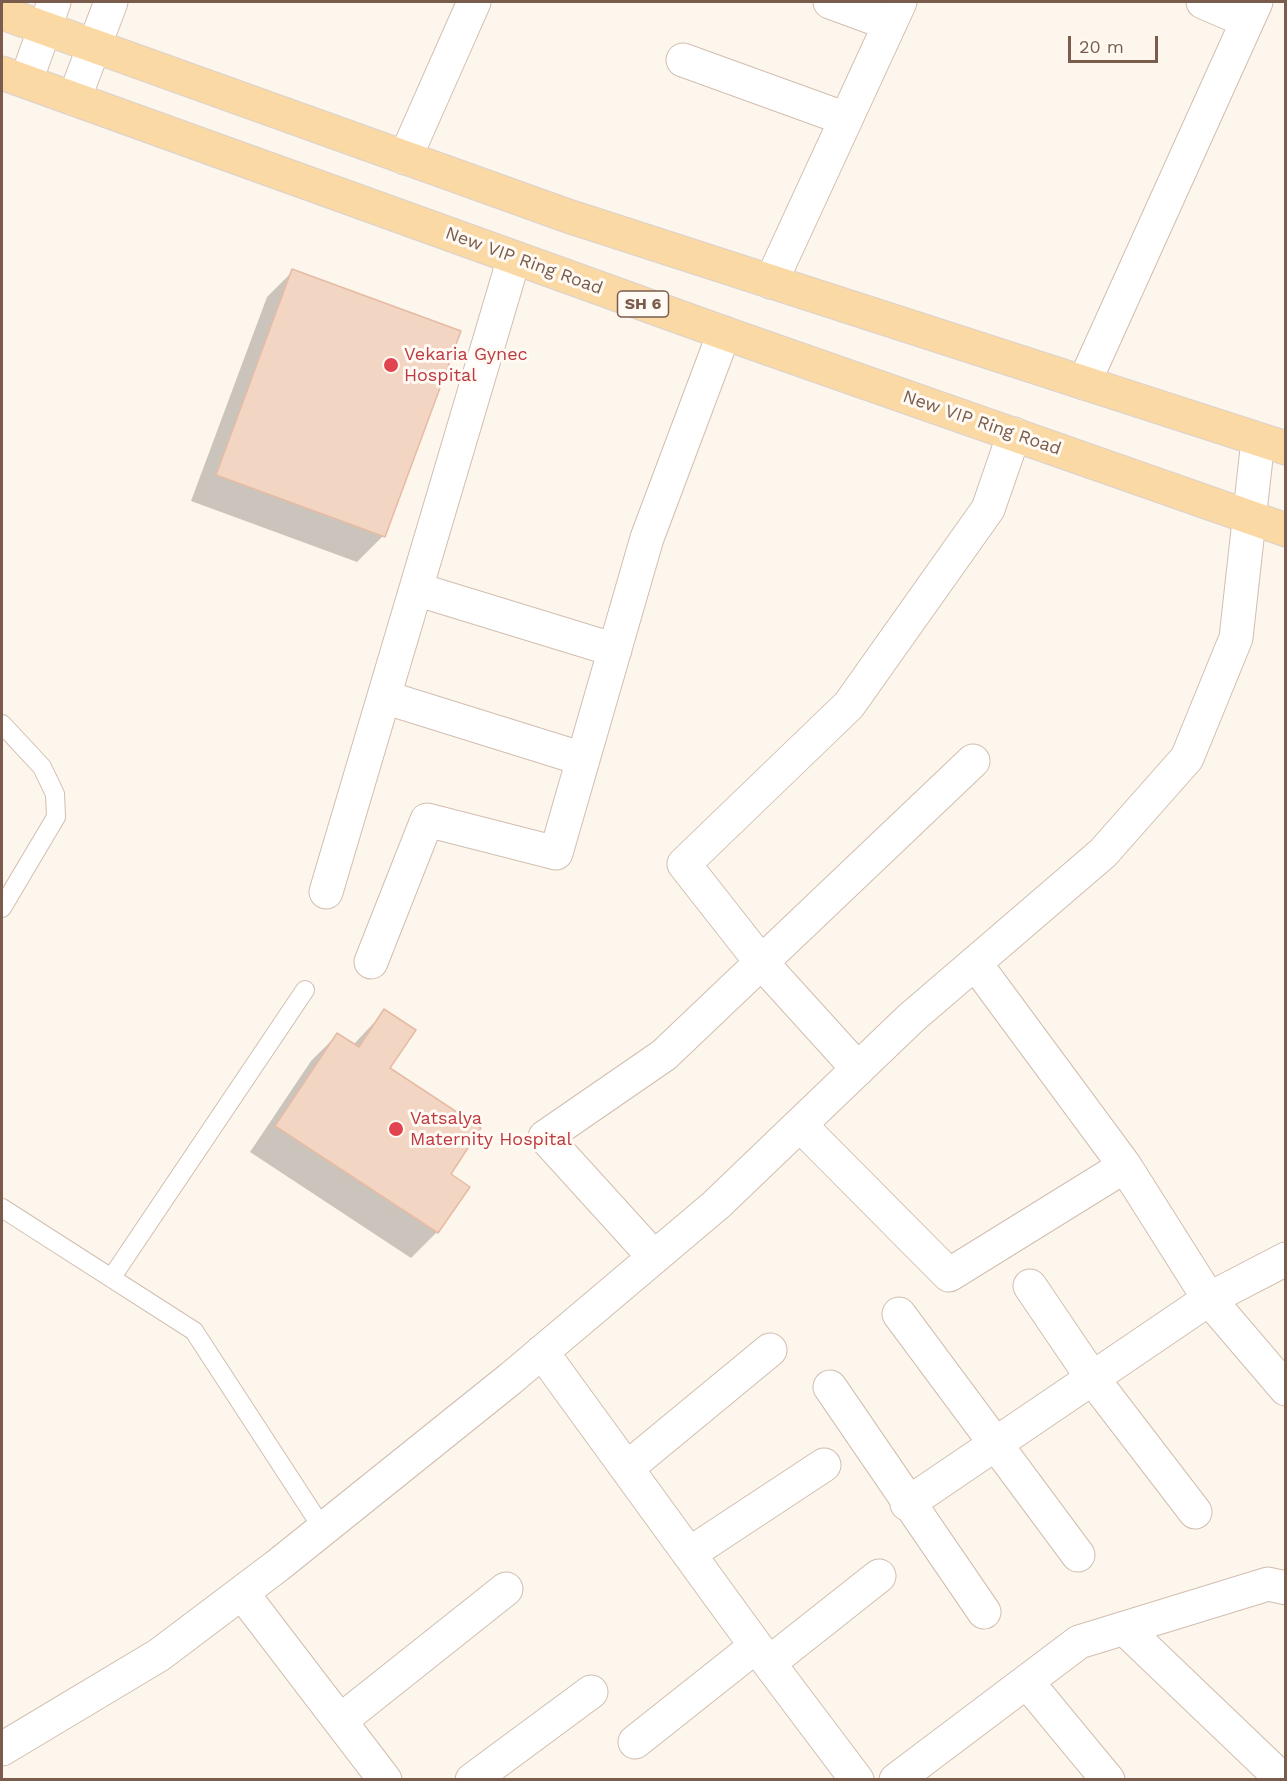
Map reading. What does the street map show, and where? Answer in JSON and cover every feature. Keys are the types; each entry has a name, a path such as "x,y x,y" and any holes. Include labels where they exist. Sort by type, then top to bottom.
{"main road":[{"path":"2,13 49,14 94,45 568,216 1272,444"},
{"name":"New VIP Ring Road","path":"14,77 724,333 1286,530"}],"street":[{"path":"74,99 111,2"},
{"path":"405,158 474,2"},
{"path":"771,282 895,13 830,2"},
{"path":"1084,383 1251,11 1203,2"},
{"path":"14,77 49,14"},
{"path":"683,60 846,119"},
{"path":"326,892 514,258"},
{"path":"371,962 427,820 556,853 647,538 724,333"},
{"path":"858,1069 761,962 684,864 849,705 988,509 1014,434"},
{"path":"2,1749 159,1655 323,1529 542,1352 716,1205 911,1018 1103,853 1187,758 1236,638 1250,519 1272,444"},
{"path":"416,589 615,650"},
{"path":"384,697 583,759"},
{"path":"654,1257 545,1137 664,1055 973,761"},
{"path":"975,963 1125,1166 1209,1299 1286,1389"},
{"path":"800,1125 949,1275 1125,1166"},
{"path":"907,1504 1209,1299 1286,1259"},
{"path":"1030,1286 1093,1378 1195,1512"},
{"path":"899,1314 1078,1555"},
{"path":"627,1468 770,1350"},
{"path":"542,1352 857,1779"},
{"path":"830,1388 907,1504 984,1612"},
{"path":"689,1554 824,1465"},
{"path":"635,1742 879,1576"},
{"path":"896,1779 1079,1642 1268,1584 1286,1588"},
{"path":"340,1721 506,1588"},
{"path":"242,1593 385,1779"},
{"path":"1124,1628 1283,1779"},
{"path":"1027,1682 1108,1779"},
{"path":"472,1779 591,1692"}],"lane":[{"path":"2,724 42,768 55,794 56,817 2,908"},
{"path":"112,1277 305,990"},
{"path":"2,1208 194,1331 323,1529"}],"building":[{"path":"292,269 461,331 385,537 216,475"},
{"path":"384,1009 416,1030 390,1068 481,1128 451,1174 470,1187 438,1233 275,1126 337,1033 359,1047"}],"place":[{"name":"Vekaria Gynec Hospital","path":"391,365"},
{"name":"Vatsalya Maternity Hospital","path":"396,1129"}]}
